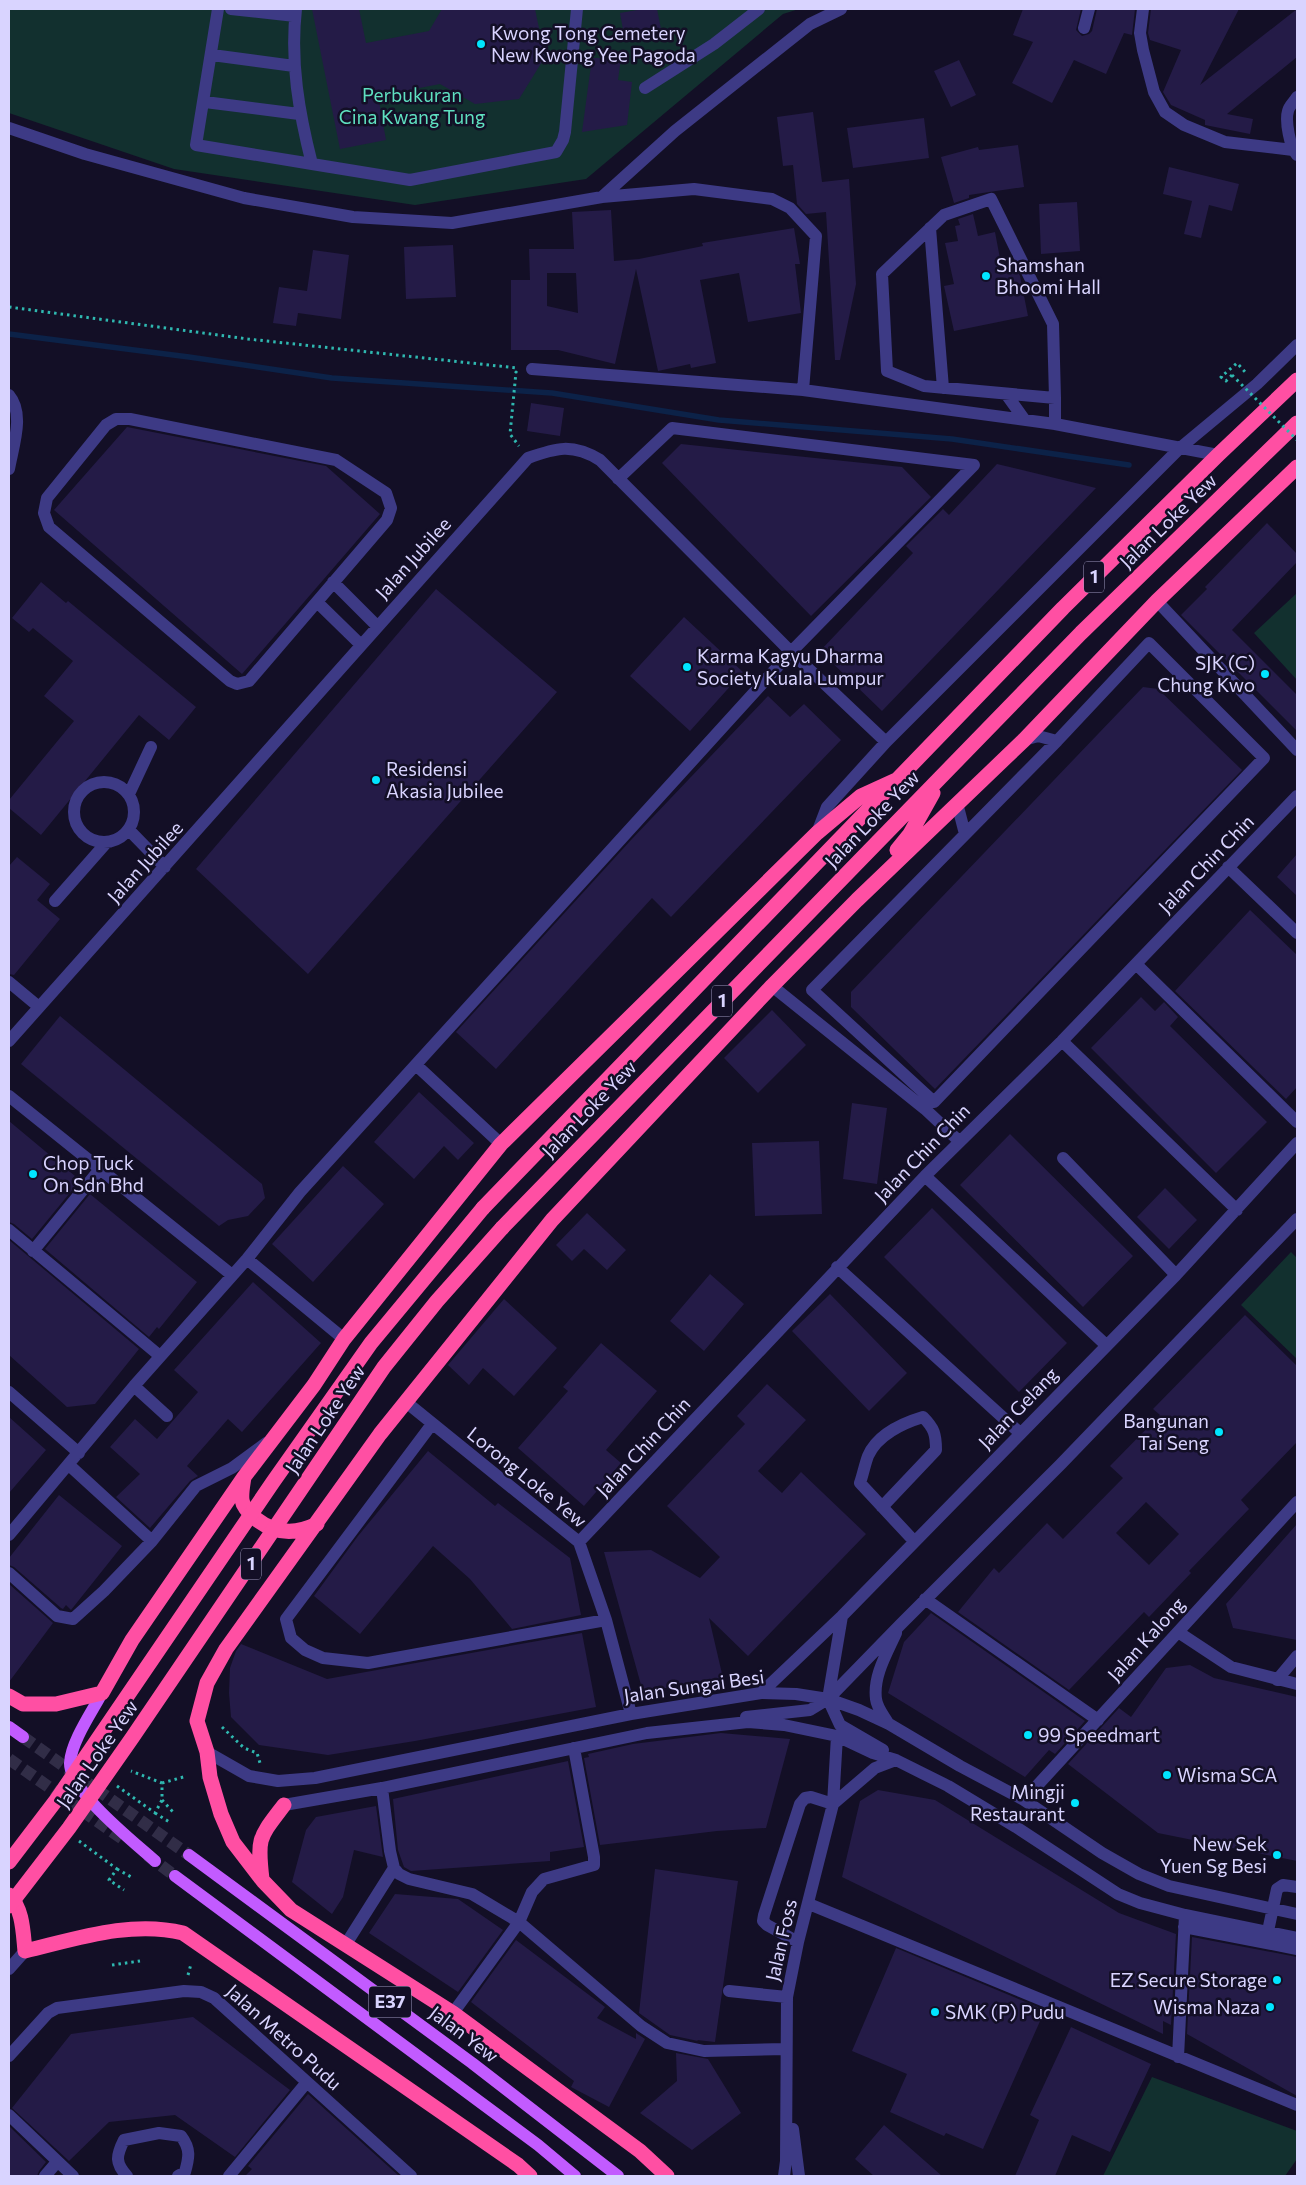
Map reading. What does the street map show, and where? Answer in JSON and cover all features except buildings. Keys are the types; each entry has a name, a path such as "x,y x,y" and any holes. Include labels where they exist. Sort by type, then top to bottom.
{"highway":[{"name":"Jalan Loke Yew","path":"9,1862 57,1799 273,1482 371,1343 483,1208 1063,608 1297,380"},
{"name":"Jalan Loke Yew","path":"9,1906 64,1835 132,1738 384,1367 437,1301 502,1228 1081,634 1297,423"},
{"path":"667,2176 640,2151 453,2013 291,1910 263,1881 233,1842 221,1814 197,1721 204,1694 211,1676 226,1649 380,1434 552,1220 772,986 957,803 1024,740 1157,601 1297,467"},
{"path":"858,900 910,834 944,774"},
{"path":"9,1696 22,1704 56,1704 102,1693 132,1640 244,1477 314,1385 344,1339 501,1144 817,833 861,796 896,780"},
{"path":"244,1477 242,1501 251,1515 264,1525 272,1530 296,1532 317,1524"},
{"path":"263,1881 258,1849 262,1834 284,1805"},
{"path":"9,1895 14,1901 22,1923 25,1951 111,1931 162,1927 183,1933 530,2176"}],"main road":[{"path":"102,1693 72,1752 70,1766 82,1793 155,1861"},
{"path":"9,1727 22,1738"},
{"name":"Jalan Yew","path":"189,1855 472,2063 618,2176"},
{"name":"E37","path":"175,1876 538,2146 575,2176"}],"street":[{"path":"218,9 205,102 196,146 410,180 556,152 565,132 577,9"},
{"path":"231,9 296,12 294,66 299,114 312,164"},
{"path":"645,88 714,44 759,9"},
{"path":"602,197 675,131 810,24 841,9"},
{"path":"1084,28 1089,9"},
{"path":"1143,9 1140,33 1154,92 1165,112 1184,125 1225,142 1295,152 1288,132 1288,111 1297,97"},
{"path":"212,55 294,66"},
{"path":"205,102 299,114"},
{"path":"9,128 86,154 244,198 353,217 452,222 602,197 694,189 772,199 790,208 816,236 803,390"},
{"path":"1054,398 924,386 886,371 882,274 944,215 991,199 1053,324 1055,424"},
{"path":"930,228 943,388"},
{"path":"817,833 827,807 886,742 1180,448 1256,384 1297,345"},
{"path":"532,369 803,390 1024,419 1218,455"},
{"path":"1006,394 1024,419"},
{"path":"9,395 16,404 18,414 9,469"},
{"path":"116,419 130,419 336,460 386,493 391,508 387,520 334,582 249,681 237,684 230,681 49,527 44,514 47,498 106,425 116,419"},
{"path":"9,1536 134,1386 247,1259 300,1192 791,652 974,465 672,428 618,479"},
{"name":"Jalan Jubilee","path":"9,1041 528,458 555,448 585,451 600,460 791,652 886,742"},
{"path":"334,582 377,626"},
{"path":"1157,601 1296,746"},
{"path":"316,602 361,645"},
{"path":"1149,643 1264,758 934,1102 812,990 965,834 1057,741 1149,643"},
{"path":"1024,740 1038,736 1057,741"},
{"path":"129,794 151,747"},
{"path":"102,781 112,782 122,787 129,794 134,803 135,812 129,830 123,836 107,842 97,841 87,837 80,829 75,820 74,809 77,799 83,790 91,784 102,781"},
{"name":"Jalan Chin Chin","path":"579,1542 959,1140 1062,1041 1297,796"},
{"path":"957,803 965,834"},
{"path":"129,830 165,867"},
{"path":"55,901 107,842"},
{"path":"1228,867 1297,933"},
{"path":"1136,964 1297,1122"},
{"path":"9,982 38,1007"},
{"path":"772,986 925,1109 959,1140"},
{"path":"1062,1041 1237,1210"},
{"path":"416,1065 501,1144"},
{"path":"9,1096 232,1275"},
{"name":"Jalan Gelang","path":"761,1693 842,1616 1176,1275 1297,1143"},
{"path":"1063,1158 1176,1275"},
{"path":"33,1251 100,1169"},
{"path":"925,1176 1106,1345"},
{"path":"730,1724 748,1716 810,1710 828,1699 900,1624 1061,1464 1297,1219"},
{"path":"9,1230 160,1356"},
{"path":"247,1259 344,1339"},
{"path":"837,1268 1020,1433"},
{"path":"134,1386 167,1416"},
{"path":"9,1392 79,1453"},
{"name":"Lorong Loke Yew","path":"406,1402 579,1542 606,1620 631,1714"},
{"path":"882,1507 936,1450 936,1435 932,1426 923,1417 906,1422 888,1432 869,1454 860,1483 882,1507 914,1541"},
{"path":"432,1424 286,1619 291,1638 305,1650 323,1658 368,1663 606,1620"},
{"path":"9,1572 57,1616 73,1619 104,1591 152,1541 196,1486 232,1468 275,1436"},
{"path":"68,1465 152,1541"},
{"name":"Jalan Kalong","path":"1024,1800 1297,1502"},
{"path":"925,1599 1098,1720"},
{"path":"842,1616 828,1699 840,1725 877,1745 896,1760"},
{"path":"889,1724 876,1700 877,1682 882,1665 900,1624"},
{"path":"1178,1632 1231,1667 1297,1684"},
{"path":"1277,1680 1297,1656"},
{"name":"Jalan Sungai Besi","path":"206,1752 249,1776 287,1781 314,1778 631,1714 761,1693 796,1694 828,1699 859,1710 889,1724 960,1766 1024,1800 1102,1853 1139,1874 1169,1886 1297,1914"},
{"path":"284,1805 382,1788 647,1733 748,1722 784,1725 837,1736 873,1753 896,1760 948,1786 1118,1894 1185,1921 1297,1949"},
{"name":"Jalan Foss","path":"784,2176 787,1997 798,1942 833,1804 837,1736"},
{"path":"453,2013 519,1922 532,1892 544,1878 594,1865 574,1748"},
{"path":"798,1942 763,1921 800,1804 805,1798 811,1797 833,1804 875,1768 896,1760"},
{"path":"382,1788 390,1851 394,1868 399,1874 409,1879 472,1894 519,1922 641,2026 667,2044 704,2051 786,2049"},
{"path":"346,1944 394,1868"},
{"path":"1268,1931 1277,1889 1283,1885 1297,1887"},
{"path":"809,1904 1297,2105"},
{"path":"1185,1921 1268,1931 1297,1938"},
{"path":"1178,2057 1185,1921"},
{"path":"9,1969 25,1951"},
{"path":"729,1991 787,1997"},
{"name":"Jalan Metro Pudu","path":"9,2056 48,2013 57,2008 175,1992 201,1992 214,1998 411,2176"},
{"path":"229,2176 307,2082"},
{"name":"Jalan Foss","path":"787,2086 799,2176"},
{"path":"9,2115 73,2176"},
{"path":"128,2176 119,2167 118,2153 124,2140 159,2133 181,2136 188,2146 189,2159 185,2172 178,2176"},
{"path":"45,2176 57,2162"}],"path":[{"path":"9,307 248,339 532,369"},
{"path":"1237,363 1221,377 1226,381 1232,375 1297,440"},
{"path":"510,434 516,372"},
{"path":"222,1727 244,1748"},
{"path":"130,1771 162,1783 187,1776"},
{"path":"155,1813 162,1800 162,1783"},
{"path":"115,1785 171,1823"},
{"path":"162,1800 173,1812"},
{"path":"77,1840 134,1878"},
{"path":"118,1869 109,1880 124,1890"},
{"path":"112,1965 140,1961"}],"green space":[{"name":"Perbukuran Cina Kwang Tung","path":"9,9 799,9 783,14 586,179 415,205 174,169 9,113"},
{"path":"1297,593 1297,680 1254,633"},
{"path":"1291,1252 1297,1258 1297,1359 1241,1305"},
{"path":"1152,2077 1297,2131 1297,2159 1285,2176 1103,2176"}],"waterway":[{"path":"9,334 189,357 332,378 552,393 719,420 952,439 1129,465"}],"tunnel":[{"path":"23,1737 189,1855"},
{"path":"9,1759 124,1840"},
{"path":"147,1855 175,1876"}],"place":[{"name":"Kwong Tong Cemetery New Kwong Yee Pagoda","path":"481,44"},
{"name":"Shamshan Bhoomi Hall","path":"986,276"},
{"name":"Karma Kagyu Dharma Society Kuala Lumpur","path":"687,667"},
{"name":"SJK (C) Chung Kwo","path":"1265,674"},
{"name":"Residensi Akasia Jubilee","path":"376,780"},
{"name":"Chop Tuck On Sdn Bhd","path":"33,1174"},
{"name":"Bangunan Tai Seng","path":"1219,1432"},
{"name":"99 Speedmart","path":"1028,1735"},
{"name":"Wisma SCA","path":"1167,1775"},
{"name":"Mingji Restaurant","path":"1075,1803"},
{"name":"New Sek Yuen Sg Besi","path":"1277,1855"},
{"name":"EZ Secure Storage","path":"1277,1980"},
{"name":"Wisma Naza","path":"1270,2007"},
{"name":"SMK (P) Pudu","path":"935,2012"}]}
